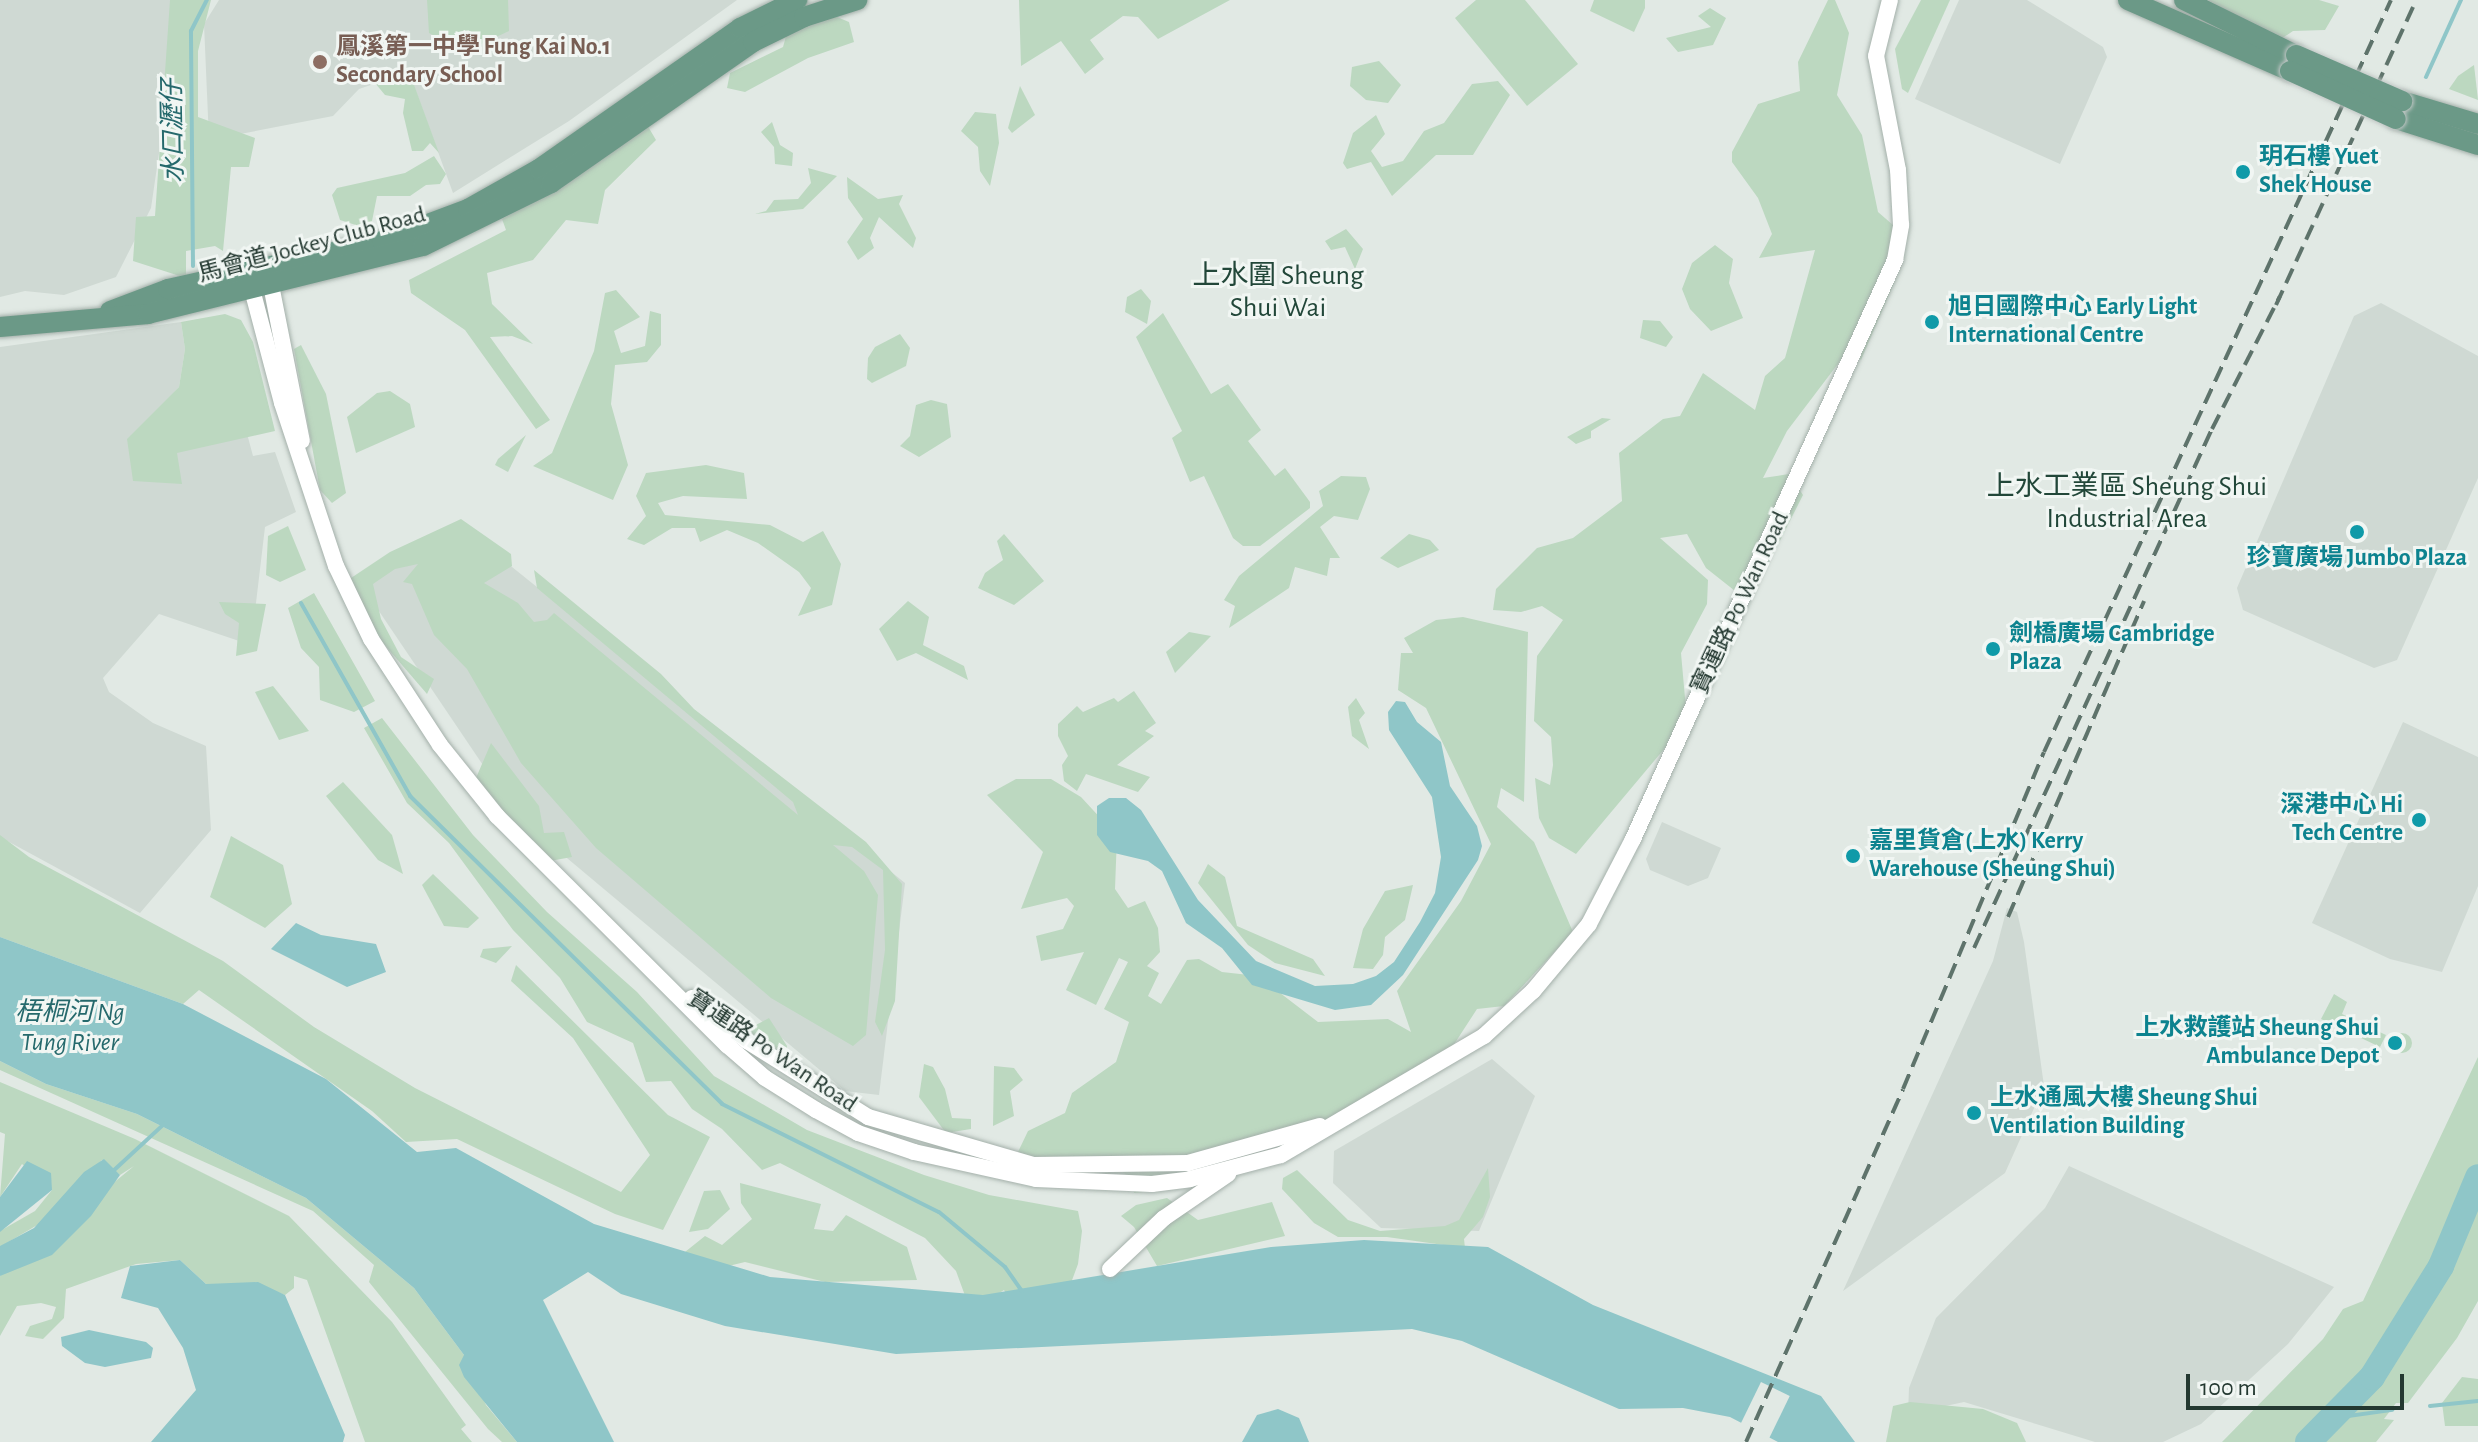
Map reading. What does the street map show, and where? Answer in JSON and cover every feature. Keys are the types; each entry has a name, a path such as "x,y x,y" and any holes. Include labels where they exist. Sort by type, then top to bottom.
{"main road":[{"name":"馬會道 Jockey Club Road","path":"260,279 382,241 468,209 539,169 740,28 797,0"},
{"name":"馬會道 Jockey Club Road","path":"0,327 99,316 168,289 260,279 401,253 469,227 551,183 753,42 804,17 857,0"},
{"path":"2128,0 2293,63 2478,145"},
{"path":"2184,0 2293,63"},
{"path":"2399,110 2478,124"}],"street":[{"name":"寶運路 Po Wan Road","path":"260,279 297,401 305,474 336,566 371,639 440,745 497,816 642,963 765,1078 858,1133 914,1152 1036,1179 1152,1184 1232,1171 1281,1155 1373,1105 1484,1036 1533,991 1589,924 1633,839 1895,260 1901,225 1898,170 1876,56 1890,0"},
{"name":"寶運路 Po Wan Road","path":"642,963 747,1041 868,1117 1033,1165 1188,1163 1265,1145 1373,1105"},
{"path":"1110,1269 1164,1218 1232,1171"}],"shaded area":[{"path":"0,0 194,0 165,112 151,208 116,277 64,295 25,291 0,297"},
{"name":"鳳溪第一中學 Fung Kai No.1 Secondary School","path":"219,0 737,0 569,121 453,193 409,72 359,89 333,116 209,140 204,24"},
{"path":"1959,0 2027,0 2103,47 2107,57 2060,164 1915,99"},
{"name":"珍寶廣場 Jumbo Plaza","path":"2381,303 2478,356 2478,478 2397,660 2374,668 2243,610 2237,588 2354,316"},
{"path":"181,322 185,349 179,387 159,409 245,426 253,456 275,452 296,512 265,527 251,645 159,614 103,678 109,692 153,723 206,746 211,830 140,913 0,837 0,347"},
{"path":"471,534 905,883 879,1095 845,1091 518,817 358,580"},
{"name":"深港中心 Hi Tech Centre","path":"2403,722 2478,757 2478,886 2442,972 2390,959 2312,923"},
{"path":"1662,822 1721,848 1708,878 1688,886 1650,870 1646,859"},
{"name":"上水通風大樓 Sheung Shui Ventilation Building","path":"2007,908 2017,912 2024,942 2044,1086 2005,1173 1843,1291 1993,961"},
{"path":"1492,1059 1535,1096 1479,1231 1381,1228 1333,1183 1334,1151"},
{"path":"2069,1166 2334,1287 2288,1344 2201,1424 2163,1442 2095,1442 1964,1402 1908,1414 1909,1388 1936,1318 2045,1208"}],"green space":[{"path":"170,0 211,0 198,51 198,117 255,138 249,167 231,167 223,251 215,246 186,251 186,278 133,261 136,217 155,216"},
{"path":"427,0 508,0 509,31 464,52 429,33"},
{"path":"1019,0 1230,0 1158,39 1138,17 1123,16 1090,40 1104,59 1085,74 1061,41 1021,66"},
{"path":"1476,0 1525,0 1578,64 1527,106 1455,18"},
{"path":"1594,0 1645,0 1645,8 1634,32 1590,11"},
{"path":"1828,0 1835,0 1849,33 1837,95 1862,135 1878,212 1893,225 1909,218 1894,283 1861,360 1850,348 1787,431 1763,478 1789,474 1803,495 1749,602 1706,568 1687,534 1660,538 1708,580 1707,604 1681,653 1686,709 1670,742 1576,854 1549,838 1539,818 1535,778 1550,785 1553,765 1551,737 1534,721 1537,656 1563,620 1542,606 1521,612 1493,610 1496,589 1537,548 1573,538 1622,501 1619,453 1663,419 1680,416 1703,373 1755,410 1765,376 1785,358 1815,250 1759,258 1772,234 1758,198 1732,162 1732,152 1758,104 1800,91 1798,62"},
{"path":"1921,0 1950,0 1908,93 1902,89 1895,49"},
{"path":"2208,0 2319,0 2339,6 2325,30 2293,31 2278,41"},
{"path":"1710,8 1726,18 1713,45 1678,52 1666,38 1711,27 1698,16"},
{"path":"825,12 849,22 854,42 808,58 745,92 727,88 730,73 783,47 788,29"},
{"path":"1379,61 1401,85 1388,103 1366,100 1350,86 1352,67"},
{"path":"2474,65 2478,100 2449,89 2458,76"},
{"path":"409,71 439,153 430,143 423,151 412,151 403,113 405,99 385,95 375,83"},
{"path":"1498,81 1510,95 1473,155 1436,155 1392,196 1371,162 1347,169 1343,163 1353,133 1376,115 1385,134 1371,151 1382,167 1403,161 1424,131 1444,123 1472,84"},
{"path":"1020,86 1035,115 1012,133 1008,128"},
{"path":"975,112 996,114 999,143 990,186 980,171 978,147 961,131"},
{"path":"772,122 780,145 793,153 792,166 775,164 774,147 761,132"},
{"path":"646,123 656,140 605,190 598,224 566,220 533,260 487,273 492,304 533,344 512,336 490,337 550,420 536,429 465,330 411,293 409,280 506,230 502,219 556,189"},
{"path":"434,156 446,174 440,184 426,185 410,196 377,196 372,221 362,227 340,220 332,195 337,188 405,173"},
{"path":"808,168 837,176 803,209 755,214 766,211 774,200 798,199 811,183"},
{"path":"847,177 878,199 903,195 899,204 916,238 913,248 879,217 870,238 874,248 858,260 847,242 863,219 848,198"},
{"path":"1346,229 1363,249 1355,269 1345,247 1331,250 1325,241"},
{"path":"1715,245 1733,259 1729,283 1743,318 1711,331 1690,309 1682,289 1692,263"},
{"path":"1141,289 1151,301 1147,324 1125,312 1127,297"},
{"path":"616,290 640,317 614,331 621,353 645,346 650,311 661,314 661,345 647,362 615,365 611,404 628,465 613,500 533,466 552,453 594,351 605,293"},
{"path":"1163,313 1211,394 1228,384 1261,430 1248,441 1275,476 1285,468 1310,502 1310,508 1260,546 1243,546 1233,538 1204,476 1190,482 1172,438 1182,431 1136,337"},
{"path":"225,314 241,320 253,342 275,431 177,453 182,484 133,481 127,439 179,387 185,349 181,322"},
{"path":"1643,320 1660,321 1673,337 1666,347 1640,338"},
{"path":"900,334 910,348 906,366 872,383 867,379 868,358 875,347"},
{"path":"301,345 326,394 346,493 332,503 320,490 294,349"},
{"path":"390,391 410,404 415,427 356,453 347,417 377,393"},
{"path":"931,400 947,404 951,437 919,457 900,446 910,436 916,405"},
{"path":"1602,418 1611,419 1591,431 1591,438 1576,444 1567,437"},
{"path":"526,435 508,472 495,465 498,459"},
{"path":"706,465 744,473 747,499 683,496 658,503 665,515 770,525 803,542 823,531 841,564 832,605 798,616 811,588 799,572 758,543 727,530 700,542 695,528 672,528 644,545 627,539 646,516 636,496 646,473"},
{"path":"1341,476 1366,477 1370,489 1358,520 1334,516 1320,527 1340,558 1330,558 1327,576 1295,567 1289,588 1229,628 1235,606 1224,600 1239,576 1323,506 1319,491"},
{"path":"461,519 511,554 512,566 484,583 518,603 534,622 547,620 554,613 798,815 793,802 537,588 534,570 661,674 694,709 866,842 902,884 895,1001 882,1036 875,1022 885,950 883,870 852,847 833,845 864,871 878,895 866,1035 853,1046 771,998 596,848 521,763 467,669 434,635 412,584 403,582 418,564 395,569 373,584 381,619 401,657 434,679 427,694 371,629 351,578 390,552"},
{"path":"288,526 306,570 280,582 266,575 268,536"},
{"path":"1004,534 1044,581 1014,605 978,588 985,573 1003,560 997,541"},
{"path":"1409,534 1430,540 1439,550 1398,568 1380,558"},
{"path":"314,593 375,701 354,712 320,700 319,667 301,648 288,608"},
{"path":"908,601 929,617 923,645 964,666 968,680 916,653 897,661 879,629"},
{"path":"219,602 266,604 257,651 236,656 239,623 225,614"},
{"path":"1463,617 1528,632 1524,802 1501,788 1497,807 1534,842 1573,932 1504,1006 1477,1009 1451,1049 1264,1164 1181,1188 1134,1193 1129,1177 1108,1161 1081,1174 1032,1171 1018,1152 1028,1131 1065,1113 1072,1093 1116,1062 1129,1022 1104,1009 1128,962 1119,958 1096,1005 1066,990 1084,952 1041,961 1036,936 1063,929 1074,906 1067,898 1021,909 1043,852 987,795 1016,779 1051,779 1081,797 1117,836 1115,889 1128,908 1145,901 1158,928 1160,952 1147,966 1159,973 1148,996 1161,1004 1187,960 1199,959 1222,972 1258,976 1318,1022 1388,1019 1411,1032 1397,991 1461,901 1491,844 1426,708 1398,690 1401,653 1413,653 1404,638 1436,620"},
{"path":"1189,632 1211,636 1175,673 1166,652"},
{"path":"273,686 309,731 279,740 255,692"},
{"path":"1134,691 1156,723 1145,731 1154,736 1117,765 1150,777 1138,792 1086,774 1077,791 1064,781 1062,765 1068,756 1058,736 1058,724 1077,706 1083,712 1114,698 1118,702"},
{"path":"1356,698 1365,713 1359,720 1369,749 1352,736 1348,707"},
{"path":"382,718 473,835 547,912 637,992 714,1076 807,1130 924,1175 989,1195 1078,1211 1082,1231 1078,1264 1064,1302 1021,1322 1004,1290 971,1312 956,1271 925,1238 780,1163 762,1170 722,1129 692,1109 671,1081 646,1082 633,1043 587,1022 560,978 513,930 449,843 407,803 364,728"},
{"path":"491,743 539,806 544,833 564,832 572,857 533,864 470,792"},
{"path":"343,782 392,835 403,874 378,860 326,796"},
{"path":"0,835 29,857 223,961 314,1027 415,1088 621,1192 650,1155 573,1038 511,981 516,965 668,1115 710,1137 663,1230 615,1214 457,1139 406,1142 372,1111 199,990 183,1004 0,937"},
{"path":"231,836 283,865 292,904 265,928 210,897"},
{"path":"1208,864 1225,877 1237,926 1313,959 1325,976 1275,963 1248,945 1198,883"},
{"path":"433,874 479,918 468,928 444,926 422,885"},
{"path":"1413,885 1405,920 1385,937 1383,955 1373,969 1353,968 1363,929 1385,891"},
{"path":"512,946 496,963 480,957 483,949"},
{"path":"2334,994 2347,1002 2342,1014 2386,1035 2380,1047 2321,1019"},
{"path":"729,1016 750,1028 769,1018 787,1046 784,1072 726,1031"},
{"path":"2402,1033 2409,1036 2412,1043 2409,1050 2402,1053 2395,1050 2392,1043 2395,1036"},
{"path":"2478,1057 2478,1301 2457,1338 2408,1403 2396,1403 2384,1419 2394,1420 2376,1442 2222,1442 2323,1339 2343,1309 2363,1301"},
{"path":"0,1061 46,1084 137,1114 306,1198 414,1288 464,1355 486,1405 517,1442 502,1442 488,1429 369,1282 374,1265 313,1211 0,1070"},
{"path":"924,1064 933,1067 945,1089 952,1118 971,1119 971,1129 946,1133 919,1097"},
{"path":"994,1066 1014,1068 1023,1080 1010,1091 1014,1116 993,1126"},
{"path":"0,1082 135,1139 289,1216 392,1322 466,1425 461,1429 472,1442 365,1442 307,1280 294,1276 294,1288 285,1295 258,1285 206,1284 180,1260 136,1264 66,1289 64,1318 43,1339 25,1336 30,1326 52,1319 56,1307 41,1303 17,1306 0,1336 0,1276 134,1166 120,1175 102,1160 39,1224 0,1247 0,1231 35,1211 52,1190 22,1164 0,1197 5,1134 0,1132"},
{"path":"1488,1168 1490,1197 1483,1217 1464,1239 1465,1248 1387,1237 1338,1237 1314,1223 1282,1189 1283,1178 1297,1170 1348,1220 1380,1231 1445,1226 1459,1220"},
{"path":"740,1183 821,1204 814,1229 833,1231 846,1215 907,1247 917,1280 825,1282 745,1262 716,1269 680,1256 705,1236 722,1245 752,1219 741,1203"},
{"path":"720,1190 730,1209 708,1229 689,1232 704,1191"},
{"path":"1167,1198 1198,1220 1272,1202 1285,1236 1157,1266 1134,1227 1121,1216 1136,1205"},
{"path":"2462,1377 2478,1379 2478,1426 2445,1426 2442,1403"},
{"path":"1910,1402 1983,1409 2017,1423 2026,1442 1886,1442 1893,1406"}],"water":[{"path":"1396,701 1405,702 1417,722 1441,742 1450,786 1477,826 1482,846 1478,860 1403,975 1371,1005 1335,1010 1252,985 1222,948 1186,923 1162,871 1148,861 1110,852 1097,835 1097,806 1109,798 1126,798 1141,810 1198,900 1256,961 1315,986 1353,984 1376,976 1394,962 1420,922 1435,893 1441,857 1432,797 1389,730 1388,712"},
{"path":"296,923 321,935 376,944 386,972 347,987 271,949"},
{"name":"梧桐河 Ng Tung River","path":"0,937 183,1004 326,1079 417,1152 456,1148 594,1224 770,1277 983,1295 1271,1247 1364,1240 1488,1247 1593,1305 1821,1396 1855,1442 1778,1442 1730,1417 1683,1408 1619,1409 1462,1341 1412,1329 896,1354 725,1326 621,1294 588,1272 543,1300 614,1442 517,1442 464,1377 459,1365 464,1355 414,1288 306,1198 137,1114 46,1084 0,1061"},
{"path":"104,1159 120,1175 91,1216 52,1255 0,1276 0,1246 34,1228 84,1172"},
{"path":"27,1161 51,1173 52,1190 0,1232 0,1197"},
{"path":"180,1260 206,1284 258,1282 285,1295 345,1435 343,1442 151,1442 196,1390 183,1348 158,1308 121,1298 130,1266"},
{"path":"89,1330 146,1342 153,1348 151,1358 105,1367 85,1363 62,1346 61,1337"},
{"path":"1278,1409 1299,1418 1309,1442 1242,1442 1257,1415"}],"pier":[{"path":"1761,1382 1790,1396 1768,1441 1739,1427"}],"waterway":[{"name":"水口瀝仔","path":"193,266 191,31 207,0"},
{"path":"2426,77 2461,0"},
{"path":"301,603 410,796 722,1104 939,1212 1005,1267 1022,1291"},
{"path":"112,1172 164,1124"},
{"path":"2308,1442 2372,1377 2441,1266 2478,1177"},
{"path":"2430,1406 2478,1401"},
{"path":"2334,1418 2392,1410"}],"railway":[{"path":"1746,1442 1903,1089 2044,752 2391,0"},
{"path":"2276,305 2416,0"},
{"path":"1974,948 2212,429 2280,296"},
{"path":"2008,917 2144,601"}],"place":[{"name":"鳳溪第一中學 Fung Kai No.1 Secondary School","path":"320,62"},
{"name":"玥石樓 Yuet Shek House","path":"2243,172"},
{"name":"旭日國際中心 Early Light International Centre","path":"1932,322"},
{"name":"珍寶廣場 Jumbo Plaza","path":"2357,532"},
{"name":"劍橋廣場 Cambridge Plaza","path":"1993,649"},
{"name":"深港中心 Hi Tech Centre","path":"2419,820"},
{"name":"嘉里貨倉(上水) Kerry Warehouse (Sheung Shui)","path":"1853,856"},
{"name":"上水救護站 Sheung Shui Ambulance Depot","path":"2395,1043"},
{"name":"上水通風大樓 Sheung Shui Ventilation Building","path":"1974,1113"}],"district":[{"name":"上水圍 Sheung Shui Wai","path":"1278,292"},
{"name":"上水工業區 Sheung Shui Industrial Area","path":"2127,503"}]}
